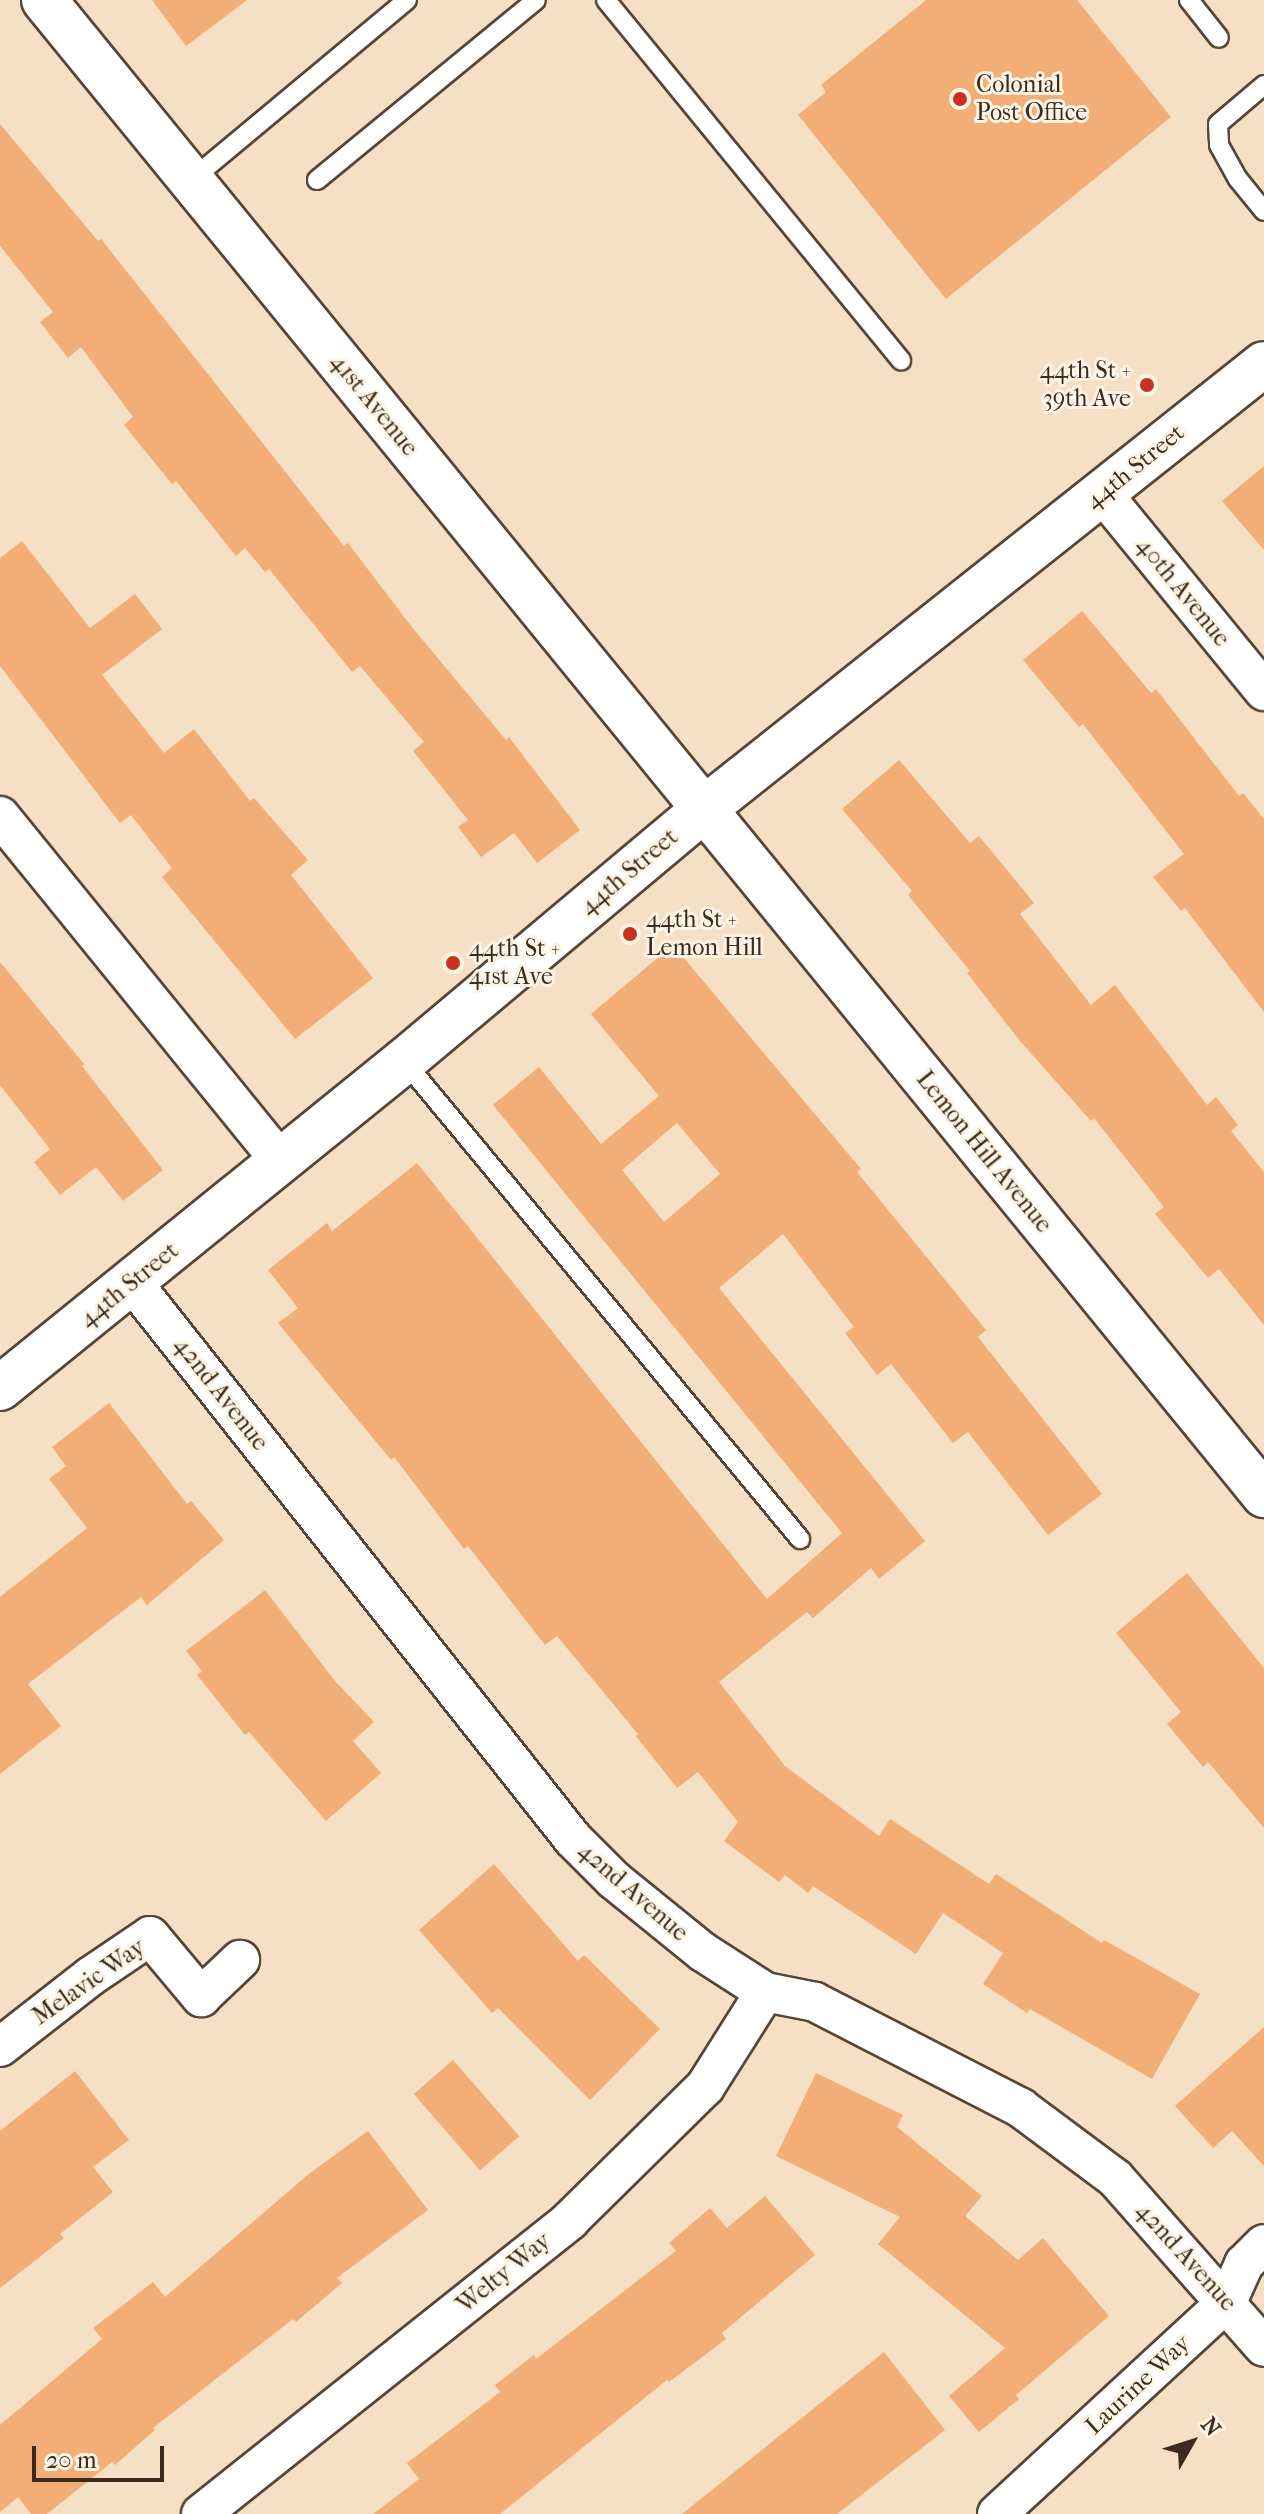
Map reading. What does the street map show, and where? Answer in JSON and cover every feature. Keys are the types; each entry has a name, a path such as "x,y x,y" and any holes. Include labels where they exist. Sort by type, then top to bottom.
{"street":[{"name":"41st Avenue","path":"44,0 704,809"},
{"name":"44th Street","path":"0,1388 404,1061 704,809 1264,364"},
{"name":"40th Avenue","path":"1102,493 1264,691"},
{"name":"Lemon Hill Avenue","path":"704,809 1264,1495"},
{"path":"0,816 281,1162"},
{"name":"42nd Avenue","path":"132,1282 573,1839 657,1918 765,1992 815,2002 1021,2108 1115,2178 1264,2347"},
{"name":"Melavic Way","path":"0,2047 91,1976 150,1936 201,1997 240,1960"},
{"name":"Welty Way","path":"201,2514 570,2220 705,2087 765,1992"},
{"name":"Laurine Way","path":"997,2514 1227,2302 1244,2264 1264,2244"}],"lane":[{"path":"191,180 407,0"},
{"path":"317,180 536,0"},
{"path":"606,0 901,361"},
{"path":"1189,0 1219,38"},
{"path":"1264,85 1218,124 1219,145 1238,179 1264,211"},
{"path":"404,1061 800,1539"}],"building":[{"path":"152,0 247,0 186,46"},
{"path":"926,0 1077,0 1171,117 946,299 798,115 826,92 821,85"},
{"path":"0,124 98,241 101,239 344,546 348,543 411,626 506,740 509,737 580,830 537,863 514,833 481,857 458,827 468,820 413,751 424,742 360,666 352,672 269,569 265,572 245,548 236,556 176,481 172,484 124,425 133,417 81,347 68,358 40,322 53,312 0,246"},
{"path":"1264,466 1264,550 1222,501"},
{"path":"22,541 90,628 135,594 162,629 102,675 164,753 194,729 250,801 254,798 308,860 291,875 373,978 295,1039 162,877 172,868 131,815 120,823 0,666 0,558"},
{"path":"1082,611 1151,693 1156,689 1239,796 1243,793 1264,819 1264,1012 1185,908 1181,911 1153,877 1184,854 1083,724 1079,727 1023,660"},
{"path":"899,760 970,843 979,836 1034,903 1020,914 1091,1005 1115,985 1207,1105 1216,1097 1238,1125 1231,1131 1264,1172 1264,1325 1219,1269 1208,1278 1155,1214 1164,1207 1094,1118 1091,1121 1020,1041 967,973 970,971 908,895 912,891 842,809"},
{"path":"673,945 861,1169 857,1172 986,1330 978,1337 1102,1494 1048,1535 968,1432 953,1443 891,1364 877,1375 845,1333 854,1327 783,1234 719,1288 925,1541 879,1579 871,1568 813,1618 807,1612 719,1682 785,1766 879,1836 890,1819 989,1884 996,1874 1102,1943 1104,1940 1200,1994 1152,2079 1030,2009 1027,2013 983,1984 1003,1953 943,1913 916,1954 813,1886 808,1893 785,1875 779,1882 724,1841 738,1822 698,1772 677,1788 636,1736 638,1734 557,1636 545,1645 468,1546 464,1549 394,1457 391,1460 278,1323 298,1308 268,1270 327,1223 332,1231 417,1163 767,1599 842,1533 493,1105 539,1067 601,1144 659,1096 591,1014","holes":["677,1123 720,1174 664,1222 622,1170"]},
{"path":"0,962 84,1064 82,1066 163,1170 123,1201 96,1167 60,1195 34,1162 50,1149 0,1085"},
{"path":"109,1403 187,1504 191,1501 224,1540 147,1605 141,1597 28,1684 61,1726 0,1774 0,1597 87,1528 49,1479 66,1466 52,1447"},
{"path":"1187,1573 1264,1668 1264,1828 1208,1762 1203,1767 1167,1724 1181,1712 1116,1633"},
{"path":"265,1590 335,1681 374,1722 353,1741 381,1773 326,1821 249,1732 245,1735 197,1675 202,1671 186,1651"},
{"path":"494,1864 578,1961 584,1955 660,2029 590,2100 498,2008 492,2013 419,1930"},
{"path":"1264,2027 1264,2166 1232,2131 1213,2148 1175,2106"},
{"path":"453,2060 519,2136 480,2170 414,2094"},
{"path":"75,2071 129,2140 93,2167 113,2192 60,2234 64,2238 0,2288 0,2131"},
{"path":"816,2073 903,2115 897,2127 982,2196 965,2216 1018,2260 1043,2238 1109,2316 1016,2395 1019,2399 979,2432 949,2396 1005,2348 878,2244 900,2217 776,2156"},
{"path":"368,2131 428,2210 337,2278 342,2283 296,2322 293,2319 153,2428 155,2430 115,2465 112,2462 47,2514 31,2514 18,2497 0,2512 0,2425 102,2339 93,2328 153,2282 165,2297 310,2173"},
{"path":"765,2196 815,2255 722,2333 726,2339 669,2382 667,2380 500,2514 373,2514 419,2479 407,2463 500,2392 495,2385 534,2355 536,2359 676,2251 669,2243 710,2208 727,2228"},
{"path":"884,2352 945,2430 837,2514 682,2514"}],"place":[{"name":"Colonial Post Office","path":"960,99"},
{"name":"44th St + 39th Ave","path":"1147,385"},
{"name":"44th St + Lemon Hill","path":"630,934"},
{"name":"44th St + 41st Ave","path":"453,963"}]}
